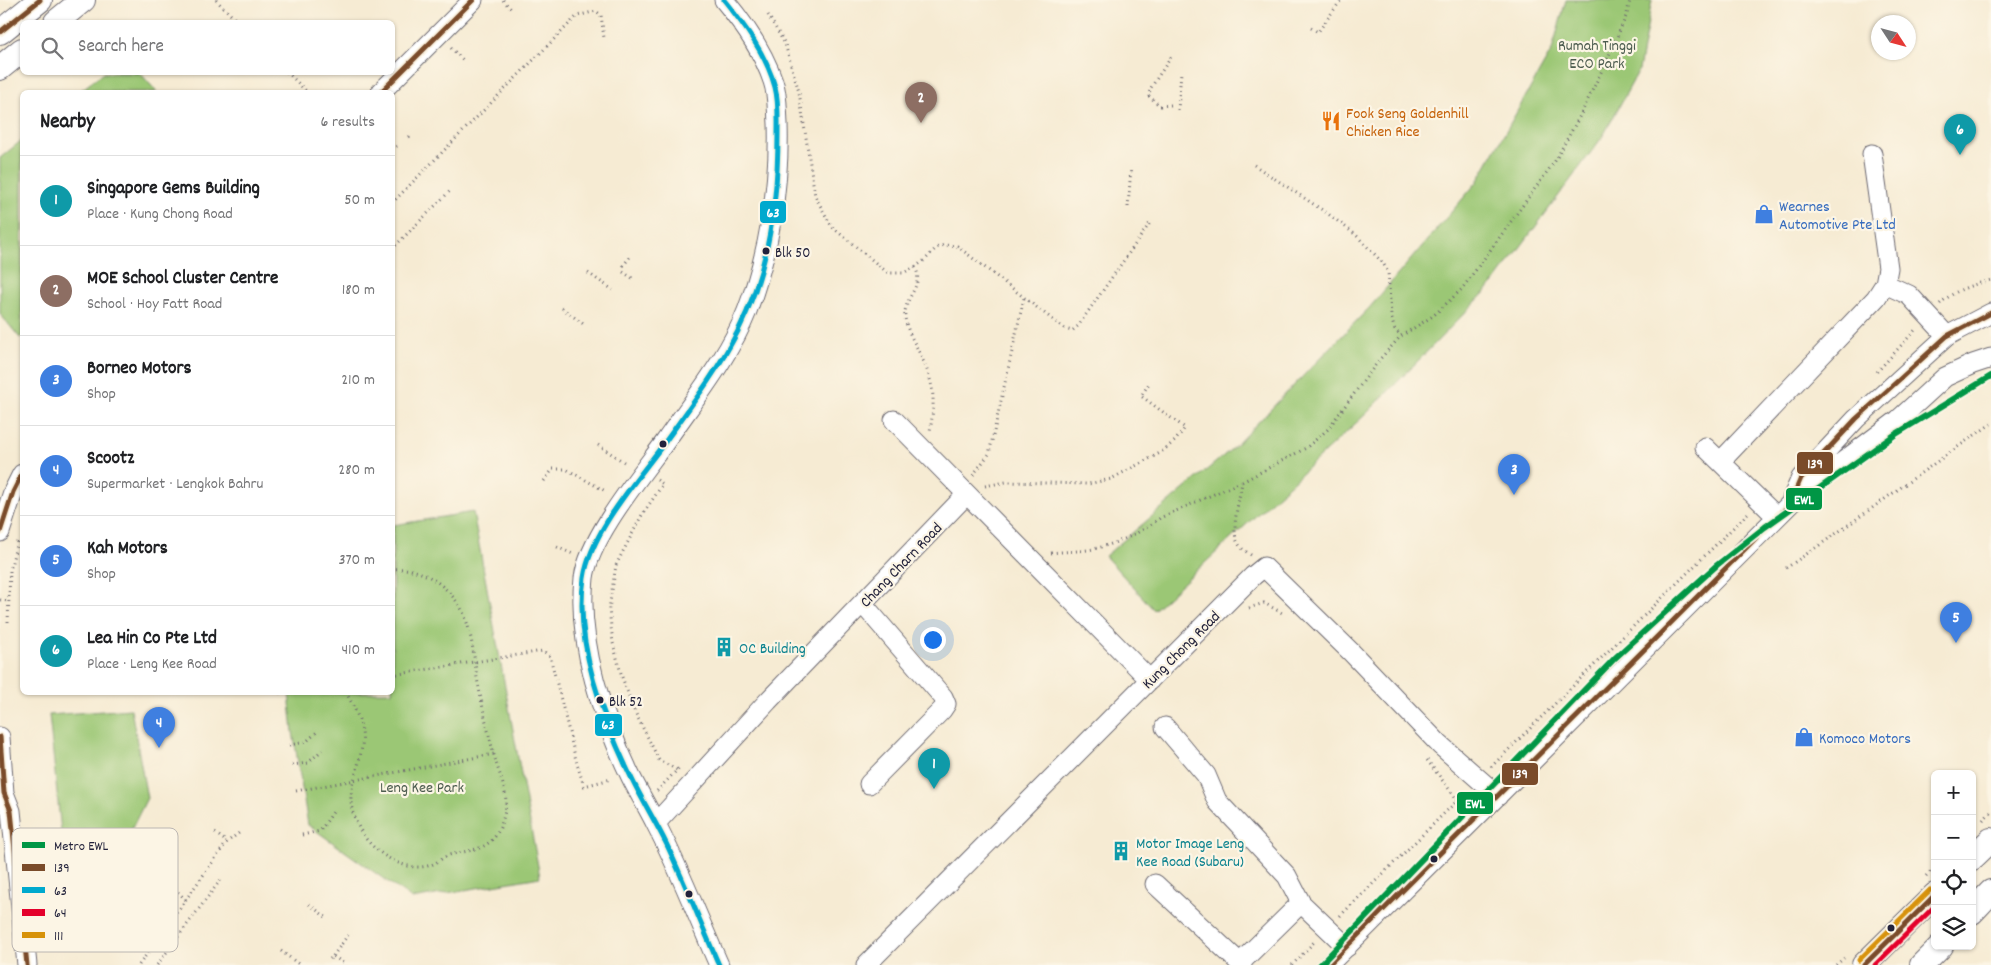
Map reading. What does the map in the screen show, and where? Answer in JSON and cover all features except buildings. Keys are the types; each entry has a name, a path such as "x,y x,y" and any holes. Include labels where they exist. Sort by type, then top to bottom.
{"main road":[{"path":"0,32 40,0"},
{"path":"58,20 83,0"},
{"path":"0,68 20,52"},
{"path":"1976,854 1991,840"},
{"path":"1976,908 1991,892"},
{"path":"1864,965 1931,899"},
{"path":"1922,965 1937,950"}],"street":[{"path":"384,90 473,0"},
{"path":"719,965 656,823 630,776 611,732 593,674 584,625 583,600 585,574 595,547 623,501 703,388 737,332 747,312 764,250 776,184 779,147 777,101 773,82 760,53 745,26 724,0"},
{"path":"1721,461 1876,298 1885,284 1888,268 1872,154"},
{"path":"1885,284 1909,295 1947,336"},
{"path":"1784,511 1801,478 1856,420 1947,336 1991,313"},
{"path":"1328,965 1808,488 1898,420 1946,377 1972,364 1991,358"},
{"path":"894,420 973,486 980,507 1150,680"},
{"path":"1705,447 1761,500 1784,511"},
{"path":"9,534 13,492 20,478"},
{"name":"Chang Charn Road","path":"656,823 768,701 973,486"},
{"path":"1264,567 1351,652 1440,745 1498,796"},
{"name":"Kung Chong Road","path":"866,965 1264,567"},
{"path":"862,604 943,697 946,704 869,784"},
{"path":"1165,727 1206,774 1216,801 1287,876 1301,903 1347,947"},
{"path":"0,737 2,800 11,811 13,828"},
{"path":"0,827 12,919"},
{"path":"1155,884 1241,964 1301,903"},
{"path":"16,952 18,965"},
{"path":"26,952 27,965"}],"path":[{"path":"216,0 236,20"},
{"path":"502,0 513,11"},
{"path":"1310,28 1318,32 1341,0"},
{"path":"1028,557 1044,553 1096,549 1128,537 1160,518 1242,482 1306,448 1327,430 1380,359 1401,336 1433,316 1462,289 1555,161 1582,112 1607,60 1630,0"},
{"path":"395,200 577,16 596,11 602,15 604,38"},
{"path":"768,15 785,44 799,92 814,196 832,227 888,273 903,273 915,267 925,260 936,248 944,245 957,246 1065,329 1072,331 1078,326 1150,223"},
{"path":"452,48 463,60"},
{"path":"1171,57 1150,90 1149,96 1160,106 1171,105"},
{"path":"1178,110 1181,72"},
{"path":"290,75 304,90"},
{"path":"1254,165 1327,213 1356,235 1383,263 1388,272 1391,315 1394,328 1401,336"},
{"path":"1128,207 1131,168"},
{"path":"395,245 450,191"},
{"path":"623,266 632,254"},
{"path":"915,267 919,274 918,281 911,293 905,317 910,335 934,388 929,435"},
{"path":"588,272 612,290"},
{"path":"623,272 635,280"},
{"path":"1872,378 1946,298 1958,291 1991,280"},
{"path":"973,486 988,454 1024,297"},
{"path":"562,308 586,326"},
{"path":"973,486 1006,482 1088,484 1111,479 1160,453 1175,441 1185,428 1141,396 1150,382"},
{"path":"1786,568 1991,424"},
{"path":"598,445 632,467"},
{"path":"544,481 553,469 566,469 623,501"},
{"path":"654,478 663,484 642,515 616,565 609,609 615,652 634,710 659,760 676,770"},
{"path":"1242,482 1237,510 1236,539 1242,549 1264,567"},
{"path":"1292,965 1761,500"},
{"path":"8,622 9,534"},
{"path":"557,547 572,554"},
{"path":"347,695 361,724 362,745 349,797 353,816 362,834 397,864 416,868 432,865 446,856 474,851 491,842 501,826 506,803 483,712 469,633 462,610 446,587 421,572 395,569"},
{"path":"0,600 9,601"},
{"path":"395,675 543,651 550,656 584,786 619,778"},
{"path":"289,745 306,742 318,731"},
{"path":"292,765 308,763 322,750"},
{"path":"296,791 494,754"},
{"path":"302,835 320,831 333,812"},
{"path":"178,911 227,842 239,833"},
{"path":"215,834 227,842"},
{"path":"178,937 222,878"},
{"path":"178,892 186,900"},
{"path":"309,904 327,918"},
{"path":"346,965 332,958 348,935"},
{"path":"280,951 300,965"},
{"path":"139,965 148,952"},
{"path":"157,965 167,952"}],"green space":[{"name":"Rumah Tinggi ECO Park","path":"1566,0 1652,0 1639,70 1603,136 1493,284 1368,412 1154,610 1105,556 1235,446 1370,307 1477,182 1552,50"},
{"path":"100,75 142,75 155,90 82,90"},
{"path":"20,142 20,338 0,314 0,158"},
{"name":"Leng Kee Park","path":"473,512 540,877 412,899 308,825 293,732 289,695 395,695 395,525"},
{"path":"131,709 147,798 132,828 61,828 49,715"}],"metro line":[{"name":"EWL","path":"1320,965 1615,658 1717,565 1765,527 1896,434 1991,376"}],"transit line":[{"name":"139","path":"0,32 40,0"},
{"name":"139","path":"383,90 473,0"},
{"name":"63","path":"719,965 673,858 631,777 611,731 587,654 582,603 588,560 596,542 617,506 685,415 722,360 748,308 764,260 776,184 778,105 771,75 766,63 747,30 724,0"},
{"name":"139","path":"1328,965 1790,504 1801,478 1856,419 1947,336 1991,313"},
{"name":"139","path":"0,532 13,492 20,478"},
{"name":"139","path":"0,737 4,793 11,811 13,828"},
{"name":"111","path":"1859,960 1930,890"},
{"name":"139","path":"1864,965 1931,899"},
{"name":"64","path":"1875,965 1931,910"},
{"name":"139","path":"26,952 27,965"}],"place":[{"name":"Fook Seng Goldenhill Chicken Rice","path":"1331,121"},
{"name":"MOE School Cluster Centre","path":"921,123"},
{"name":"Lea Hin Co Pte Ltd","path":"1960,155"},
{"name":"Wearnes Automotive Pte Ltd","path":"1764,214"},
{"name":"Blk 50","path":"766,251"},
{"name":"Borneo Motors","path":"1514,495"},
{"name":"Kah Motors","path":"1956,643"},
{"name":"OC Building","path":"724,647"},
{"name":"Blk 52","path":"600,700"},
{"name":"Komoco Motors","path":"1804,737"},
{"name":"Scootz","path":"159,748"},
{"name":"Singapore Gems Building","path":"934,789"},
{"name":"Motor Image Leng Kee Road (Subaru)","path":"1121,851"}]}
